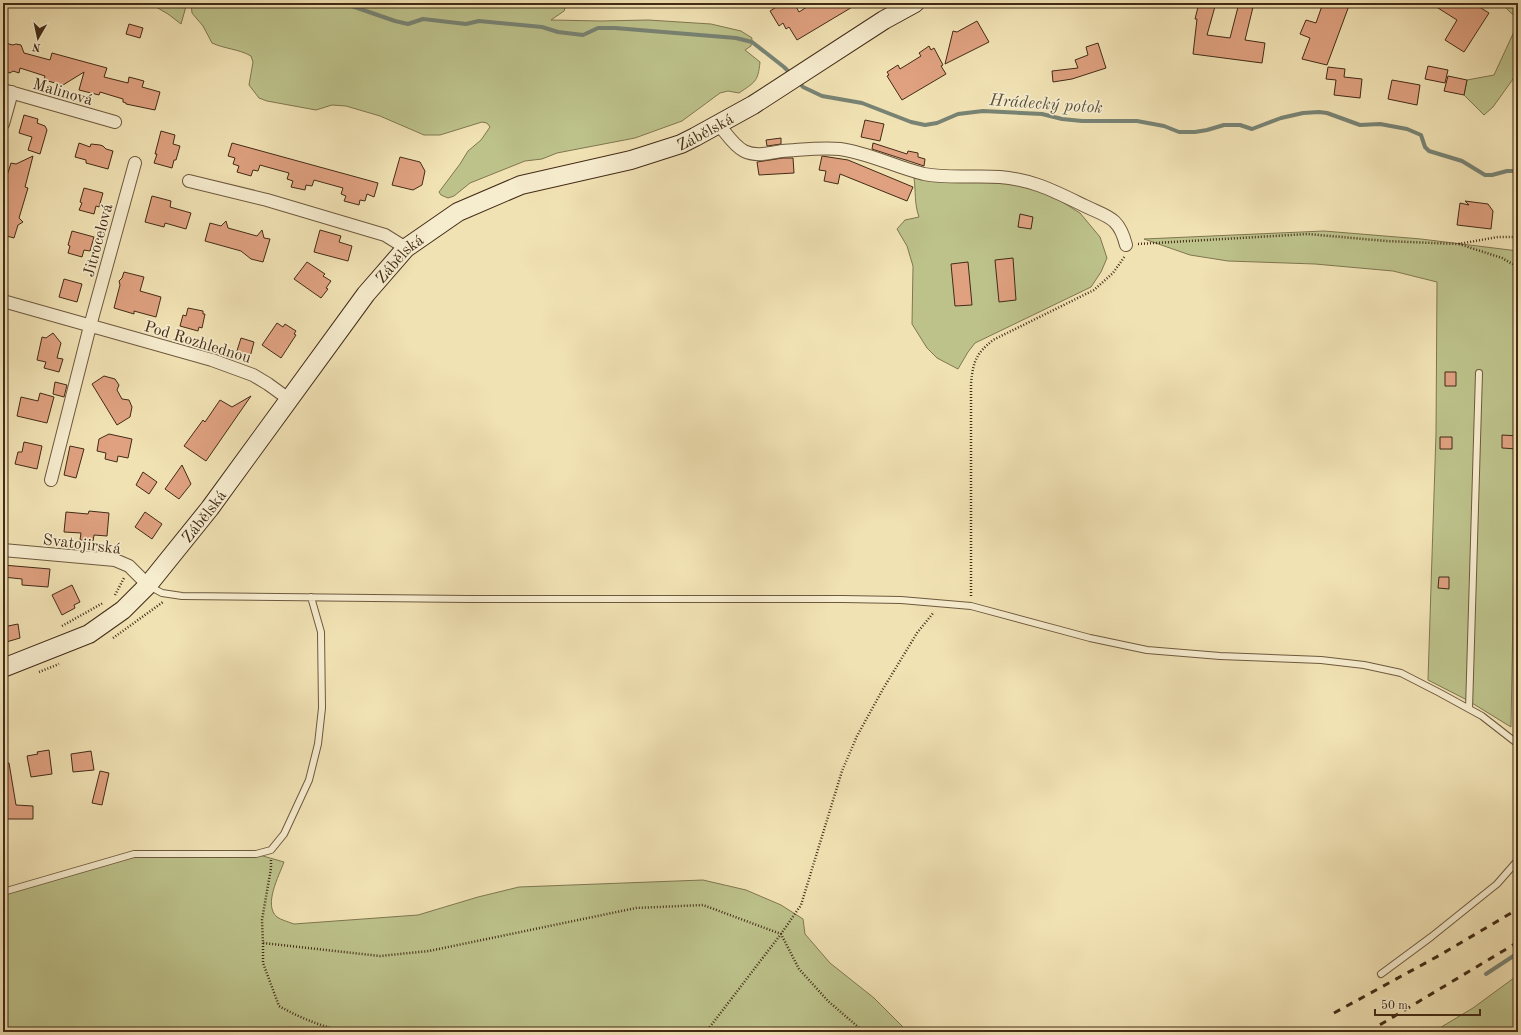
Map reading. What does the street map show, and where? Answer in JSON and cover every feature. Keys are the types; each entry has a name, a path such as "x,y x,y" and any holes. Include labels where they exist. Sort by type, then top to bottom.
{"main road":[{"name":"Zábělská","path":"3,668 89,634 123,610 148,585 210,508 366,294 406,248 458,212 494,196 521,186 631,160 681,144 719,125 753,105 884,20 915,3"}],"street":[{"path":"3,124 7,91"},
{"name":"Malinová","path":"7,91 115,122"},
{"path":"719,125 742,151 753,154 806,149 839,149 858,152 925,174 998,177 1022,180 1044,186 1115,220 1123,232 1126,245"},
{"name":"Jitrocelová","path":"90,326 135,163"},
{"path":"189,181 267,200 385,234 406,248"},
{"name":"Pod Rozhlednou","path":"3,302 212,360 253,376 268,384 290,400"},
{"path":"52,480 90,326"},
{"name":"Svatojirská","path":"3,550 115,560 130,566 148,585"}],"lane":[{"path":"1469,709 1479,373"},
{"path":"148,585 162,593 182,596 468,599 843,599 901,600 971,606 1090,638 1147,650 1220,656 1321,660 1364,665 1401,673 1482,716 1518,744"},
{"path":"3,892 134,854 256,854 271,850 284,834 309,780 318,744 322,708 321,632 311,597"},
{"path":"1381,974 1431,937 1497,884 1518,860"}],"path":[{"path":"971,606 971,384 975,360 981,350 993,340 1094,290 1113,273 1123,260 1126,253 1126,245 1308,234 1386,241 1458,244 1498,237 1518,237"},
{"path":"1458,244 1502,258 1518,266"},
{"path":"114,597 130,566"},
{"path":"61,627 108,600"},
{"path":"706,1032 781,934 800,905 842,771 857,736 917,633 941,603"},
{"path":"271,850 271,868 262,920 263,963 279,1006 299,1017 321,1026 345,1032"},
{"path":"263,943 380,956 429,951 636,908 703,905 781,934 799,969 828,1001 864,1032"}],"green space":[{"path":"149,3 187,3 181,24 168,14"},
{"path":"191,3 567,3 564,11 551,20 648,20 711,24 741,31 752,38 751,46 745,50 760,62 757,78 749,86 739,93 728,91 720,93 682,121 635,138 557,153 542,159 525,161 470,183 454,196 448,198 441,195 439,192 468,151 481,140 490,127 487,123 482,122 440,135 424,135 380,116 346,106 332,105 316,110 267,101 259,98 249,85 253,62 251,56 212,43 203,26 192,13"},
{"path":"1501,3 1518,3 1518,16 1512,14"},
{"path":"1518,23 1518,72 1493,107 1484,115 1464,95 1467,80 1494,75"},
{"path":"914,178 1014,184 1046,192 1080,213 1100,237 1107,258 1101,272 1091,287 975,343 958,369 937,358 927,348 912,324 913,266 907,246 897,229 905,220 919,217 917,212"},
{"path":"1324,231 1421,239 1518,251 1518,493 1515,493 1511,727 1467,700 1428,680 1436,433 1437,282 1393,271 1315,264 1228,261 1190,255 1144,239"},
{"path":"134,854 256,854 284,862 273,890 271,905 273,912 277,917 294,924 418,915 478,897 519,887 703,880 746,890 781,905 803,919 805,934 830,963 874,998 908,1032 3,1032 3,892"},
{"path":"1518,975 1518,1032 1433,1032 1473,1008"}],"building":[{"path":"783,3 794,3 799,12 813,3 859,3 797,40 789,27 786,29 783,23 779,26 770,11"},
{"path":"1199,3 1216,3 1207,35 1230,38 1239,3 1254,3 1245,40 1265,43 1262,63 1193,54 1197,19 1195,19"},
{"path":"1323,3 1350,3 1327,65 1302,59 1310,38 1300,34 1306,20 1316,23"},
{"path":"1430,3 1473,3 1489,13 1464,52 1445,40 1457,20"},
{"path":"977,21 989,42 945,64 953,31 957,32"},
{"path":"129,24 143,28 140,38 126,34"},
{"path":"5,43 21,45 24,53 50,60 52,53 107,68 104,77 128,83 129,77 144,81 142,87 160,92 155,110 126,104 123,102 123,99 100,92 99,95 79,90 84,72 63,85 44,80 45,76 20,68 19,73 13,71 10,73 3,70 3,50"},
{"path":"1098,43 1106,68 1072,79 1053,82 1052,71 1078,68 1075,60 1088,55 1086,47"},
{"path":"929,46 931,50 934,48 946,74 902,100 887,76 889,75 887,72 898,65 900,69 921,56 919,53"},
{"path":"1428,66 1448,70 1445,83 1425,79"},
{"path":"1328,67 1345,69 1344,77 1362,79 1360,98 1334,95 1336,80 1326,79"},
{"path":"1448,76 1467,80 1464,95 1444,91"},
{"path":"1392,80 1420,85 1417,105 1388,99"},
{"path":"24,115 38,119 37,123 45,126 47,130 40,154 28,150 32,137 19,133"},
{"path":"865,120 884,124 880,141 861,137"},
{"path":"161,131 175,135 173,144 180,146 172,168 154,163"},
{"path":"781,138 781,144 767,146 766,140"},
{"path":"79,143 90,147 91,144 100,145 113,151 108,169 86,163 86,160 75,157"},
{"path":"232,143 378,183 374,197 367,194 365,201 360,200 359,205 344,201 346,196 341,194 343,188 314,180 312,186 306,185 305,190 291,187 293,181 287,179 289,173 260,165 258,171 253,170 251,176 237,172 239,166 233,164 235,158 228,156"},
{"path":"873,143 907,154 908,151 918,153 918,157 925,159 924,166 872,149"},
{"path":"33,156 25,187 28,188 19,218 23,222 18,225 14,238 3,235 3,199 7,183 5,182 11,163 16,164"},
{"path":"822,156 848,160 913,187 907,201 840,174 838,184 824,181 826,171 819,170"},
{"path":"400,157 420,162 425,171 422,185 413,190 392,185"},
{"path":"793,158 794,173 759,175 757,162"},
{"path":"84,188 103,193 99,207 96,206 94,214 79,210 82,203 80,202"},
{"path":"152,196 171,201 170,207 191,213 186,229 165,223 164,227 145,222"},
{"path":"1465,201 1488,204 1493,211 1491,229 1457,225 1460,203 1469,205"},
{"path":"1020,214 1033,217 1031,229 1018,227"},
{"path":"226,221 228,228 257,236 262,230 264,238 270,239 263,262 251,259 241,251 205,241 210,223 221,226"},
{"path":"320,230 341,236 339,242 352,246 348,261 314,252"},
{"path":"72,231 94,237 90,251 84,250 82,257 68,253 70,246 68,245"},
{"path":"1013,258 1016,300 999,302 995,260"},
{"path":"307,262 325,274 323,276 331,281 326,288 328,289 321,298 294,279"},
{"path":"968,262 972,305 955,306 951,264"},
{"path":"124,272 144,277 140,291 161,297 156,317 134,311 134,314 114,308 120,285 119,281"},
{"path":"64,279 82,284 77,302 59,297"},
{"path":"188,308 203,311 203,314 205,314 202,328 199,327 198,331 180,326 183,315 186,316"},
{"path":"277,323 283,327 285,324 296,331 294,334 296,335 281,358 262,345"},
{"path":"53,333 61,343 57,358 63,359 59,372 44,368 46,362 37,360 42,337 46,338"},
{"path":"241,338 254,342 250,357 236,354"},
{"path":"1445,372 1456,372 1456,386 1445,386"},
{"path":"104,376 115,379 119,385 117,390 122,399 129,400 132,407 130,417 117,425 92,384"},
{"path":"55,382 67,385 64,397 53,394"},
{"path":"40,393 54,397 47,423 17,416 21,397 38,401"},
{"path":"251,396 206,461 184,446 203,420 205,422 220,400 232,407"},
{"path":"109,434 132,439 128,458 118,456 117,462 105,459 106,453 97,451 99,439"},
{"path":"1502,435 1518,436 1518,449 1502,448"},
{"path":"1440,437 1452,437 1452,449 1440,449"},
{"path":"24,442 42,446 37,469 15,464 18,452 22,452"},
{"path":"70,446 84,449 76,478 64,475"},
{"path":"182,465 191,484 179,499 165,489"},
{"path":"143,472 157,482 149,494 136,485"},
{"path":"89,511 109,513 107,536 94,535 93,541 80,540 81,533 64,532 66,512 88,514"},
{"path":"145,512 162,524 152,539 135,527"},
{"path":"3,565 50,569 48,587 22,585 22,579 3,577"},
{"path":"1439,577 1449,577 1449,589 1438,588"},
{"path":"72,585 80,602 74,605 75,608 62,615 52,595"},
{"path":"18,624 20,638 3,643 3,627"},
{"path":"49,750 52,774 31,777 27,756 38,754 37,752"},
{"path":"91,751 94,770 73,772 71,754"},
{"path":"3,763 9,763 16,805 33,806 33,819 3,819"},
{"path":"100,771 109,773 102,805 92,803"}],"waterway":[{"name":"Hrádecký potok","path":"343,3 408,24 423,19 466,24 479,21 542,27 558,32 583,35 598,28 615,28 736,38 752,42 792,75"},
{"name":"Hrádecký potok","path":"798,81 803,87 822,96 862,103 911,122 925,125 937,123 958,114 983,111 1042,114 1062,119 1082,121 1137,121 1164,126 1179,132 1195,132 1224,125 1240,125 1252,129 1281,118 1303,113 1319,112 1327,113 1360,125 1380,124 1407,129 1421,135 1425,147 1429,151 1462,161 1485,175 1492,175 1507,171 1518,171"},
{"path":"1486,974 1518,953"}],"railway":[{"path":"1334,1013 1440,955 1518,909"},
{"path":"1368,1032 1518,942"}]}
